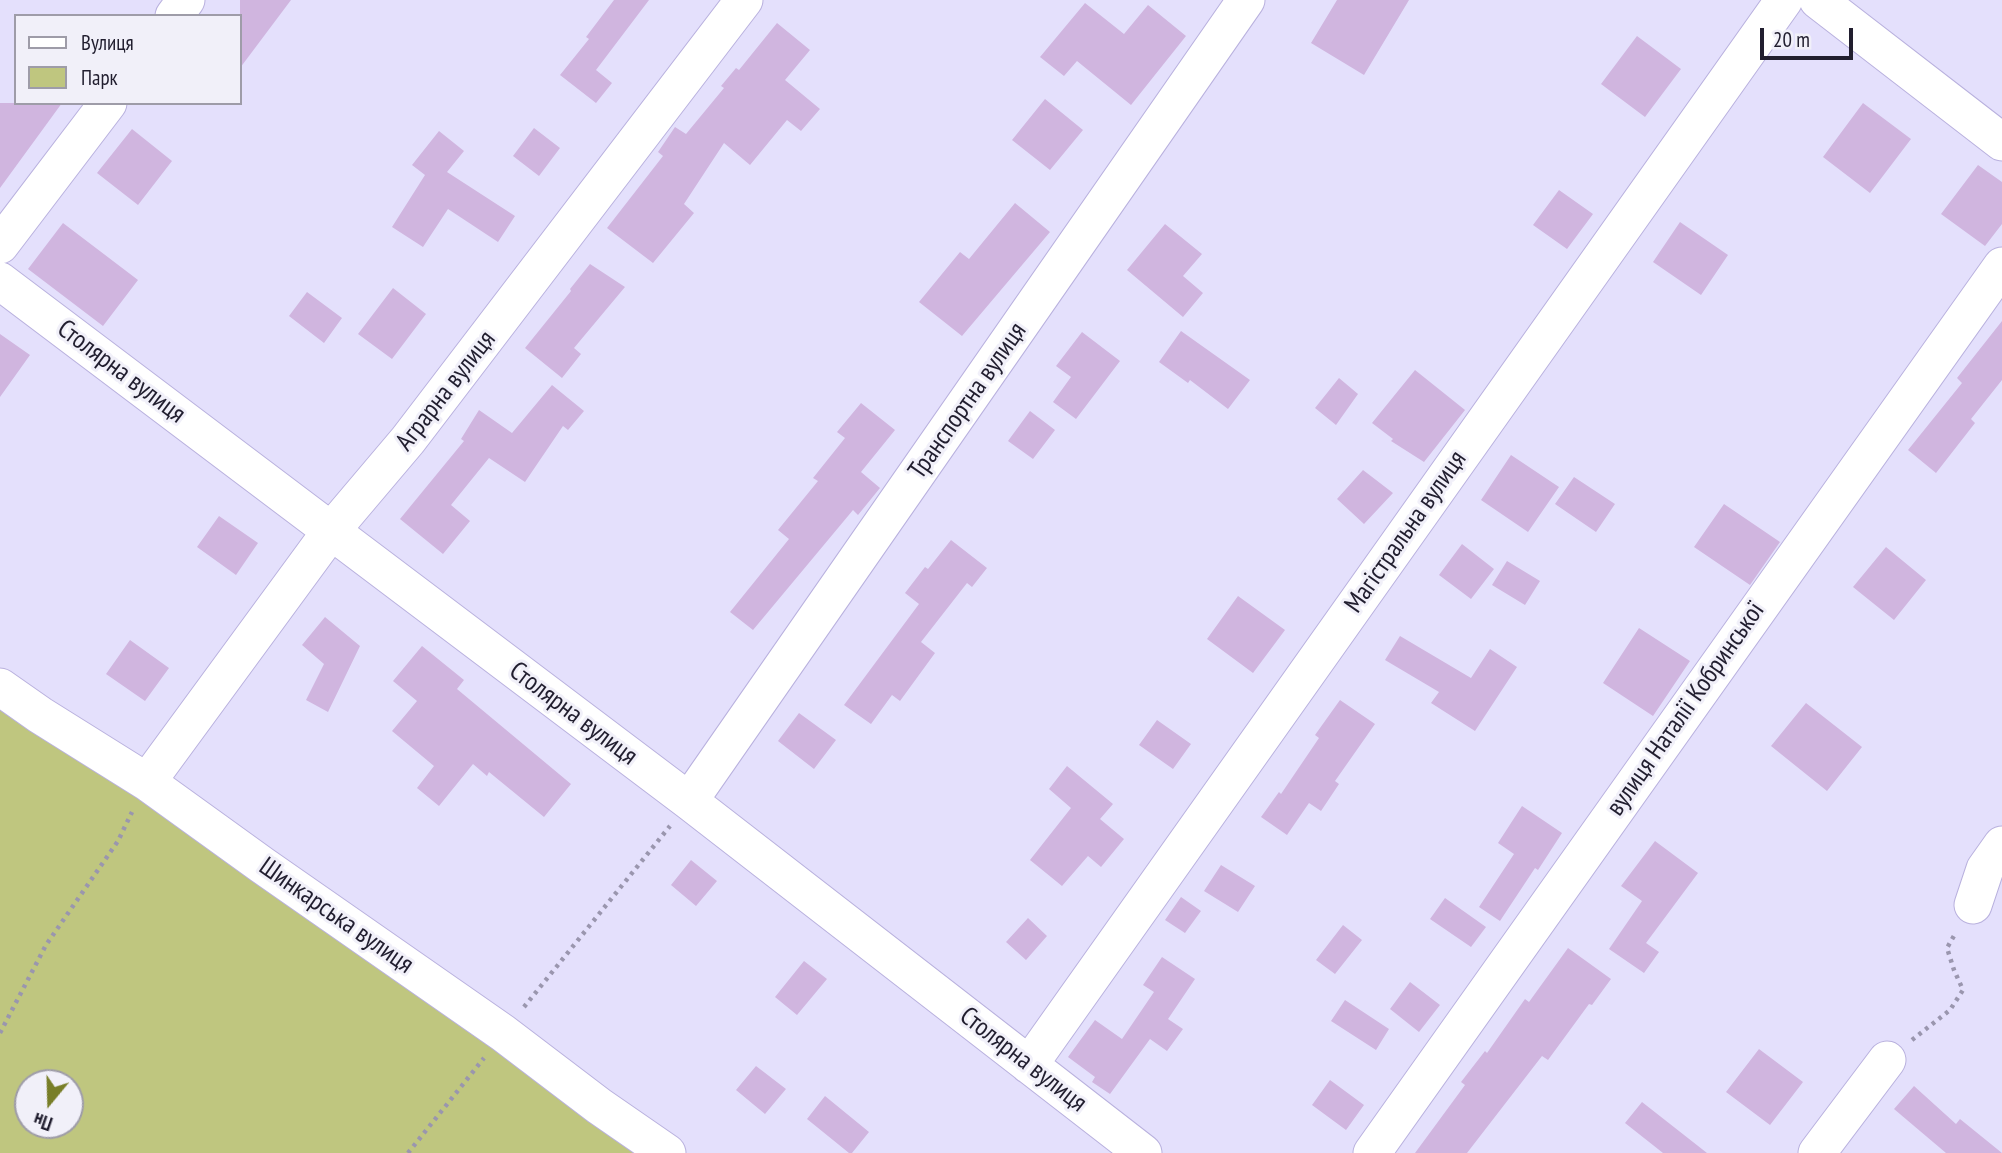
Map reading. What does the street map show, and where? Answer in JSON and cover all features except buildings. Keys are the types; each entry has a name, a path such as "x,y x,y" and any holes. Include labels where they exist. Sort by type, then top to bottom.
{"street":[{"name":"Аграрна вулиця","path":"148,782 331,531 408,440 744,0"},
{"name":"Транспортна вулиця","path":"689,801 1246,0"},
{"name":"Магістральна вулиця","path":"1029,1065 1784,0"},
{"path":"1818,0 2002,142"},
{"path":"0,245 106,105"},
{"name":"вулиця Наталії Кобринської","path":"1372,1153 2002,266"},
{"name":"Столярна вулиця","path":"0,281 689,801 1143,1153"},
{"name":"Шинкарська вулиця","path":"0,687 148,782 503,1033 667,1153"},
{"path":"1973,905 1985,869 2002,845"},
{"path":"1817,1153 1887,1060"}],"path":[{"path":"0,1033 46,945 118,841 148,782"},
{"path":"408,1153 689,801"},
{"path":"1887,1060 1950,1010 1963,990 1947,948 1973,905"}],"green space":[{"path":"0,706 127,785 659,1153 0,1153"}]}
